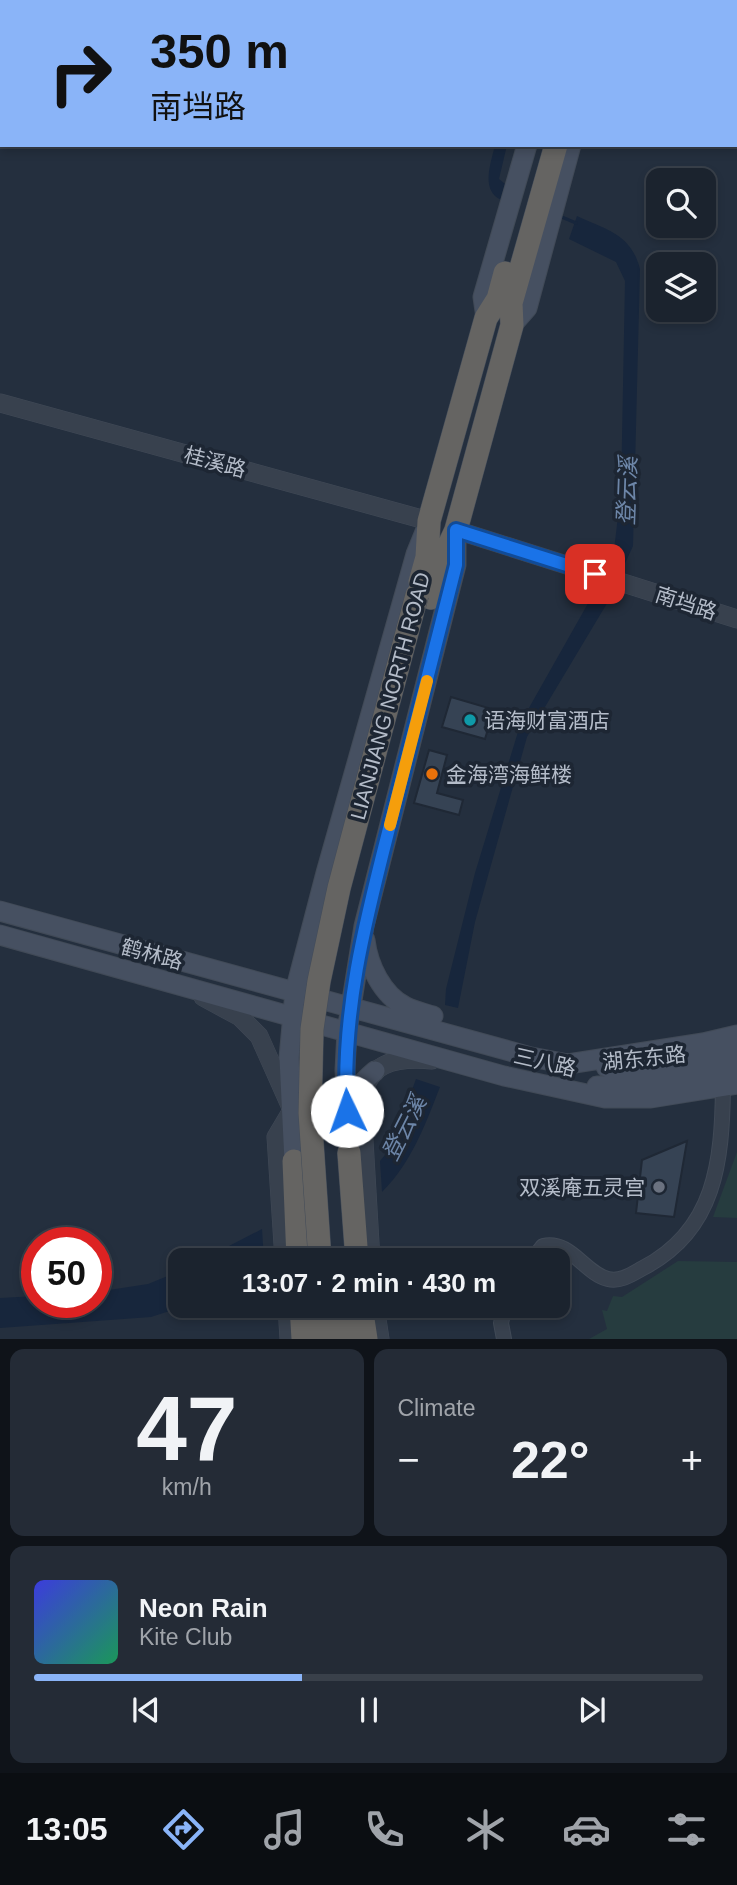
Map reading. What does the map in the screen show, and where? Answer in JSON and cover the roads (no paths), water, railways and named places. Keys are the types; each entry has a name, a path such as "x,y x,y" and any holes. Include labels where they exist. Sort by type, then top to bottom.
{"highway":[{"name":"LIANJIANG NORTH ROAD","path":"319,1248 310,1113 312,1029 319,981 338,888 424,597 456,530 512,325 511,303 541,147"},
{"name":"LIANJIANG NORTH ROAD","path":"333,1248 325,1112 327,1031 344,926 424,597 429,521 486,318 498,299 521,244 555,147"},
{"path":"354,1151 357,1248"},
{"path":"289,1248 295,1161"},
{"path":"302,1318 303,1339"},
{"path":"324,1318 325,1339"},
{"path":"341,1318 345,1339"},
{"path":"363,1318 366,1339"}],"main road":[{"path":"486,318 483,297 526,147"},
{"path":"512,325 527,308 570,147"},
{"path":"295,1161 289,1058 295,992 416,554 429,521"},
{"path":"354,1151 345,1070 350,1006 364,926 456,565 456,530"},
{"name":"三八路","path":"0,911 492,1046 568,1064"},
{"path":"364,926 367,952 374,973 394,999 408,1008 466,1027 492,1046"},
{"name":"鹤林路","path":"0,935 347,1031"},
{"name":"三八路","path":"347,1031 504,1076 605,1098 666,1096 730,1085"},
{"name":"湖东东路","path":"568,1064 625,1069 658,1066 736,1037"},
{"name":"湖东东路","path":"554,1086 639,1084 737,1068"},
{"path":"354,1151 352,1101 361,1082 375,1071"}],"street":[{"name":"桂溪路","path":"0,402 429,521"},
{"name":"南垱路","path":"456,530 737,619"},
{"path":"178,984 229,1011 250,1026 263,1042 274,1074 292,1110 276,1138 281,1212 287,1248"},
{"path":"370,1248 368,1201 354,1151 368,1080 375,1071 388,1063 403,1060 455,1062"},
{"path":"570,1253 601,1276 618,1280 660,1259 679,1245 700,1213 712,1185 730,1085"},
{"path":"542,1248 556,1245 562,1248"},
{"path":"288,1318 289,1339"},
{"path":"377,1318 380,1339"},
{"path":"503,1318 504,1339"}],"water":[{"path":"495,147 507,147 499,179 510,188 501,200 491,190 490,168"},
{"path":"577,216 608,230 624,241 631,248 640,269 633,546 606,605 527,737 475,922 458,1008 445,1005 446,989 475,873 521,722 595,591 614,550 621,491 625,281 616,262 569,239"},
{"path":"416,1079 440,1087 410,1156 382,1192 380,1161 394,1140"},
{"path":"262,1229 263,1248 225,1248"},
{"path":"168,1276 168,1312 151,1317 0,1328 0,1298 21,1297 21,1318 112,1318 112,1290 148,1284"}],"waterway":[{"name":"登云溪","path":"557,215 576,223"}],"place":[{"name":"语海财富酒店","path":"470,720"},
{"name":"金海湾海鲜楼","path":"432,774"},
{"name":"双溪庵五灵宫","path":"659,1187"}]}
